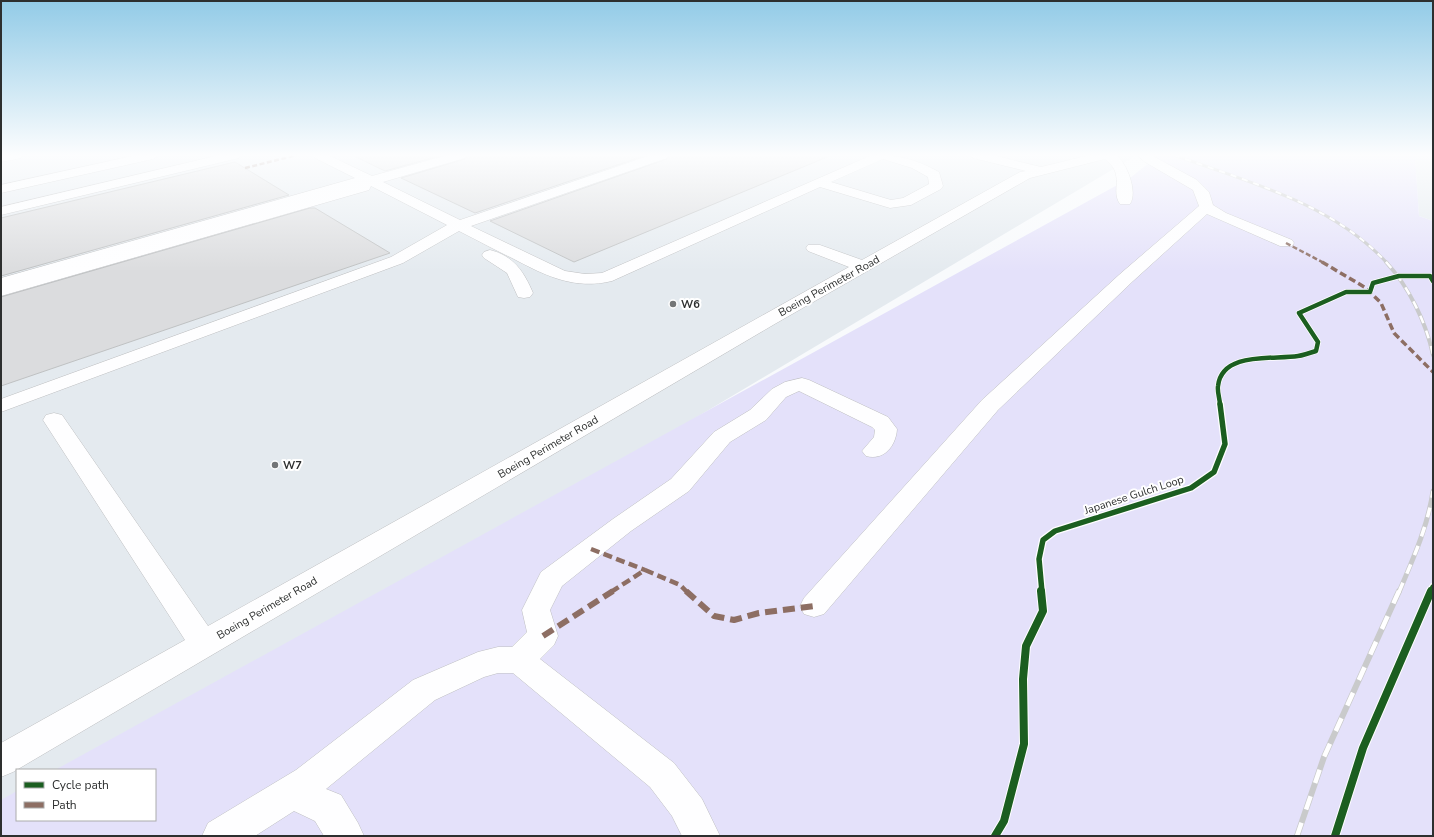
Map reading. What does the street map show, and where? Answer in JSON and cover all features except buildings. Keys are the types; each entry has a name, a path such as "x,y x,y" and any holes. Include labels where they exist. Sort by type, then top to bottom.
{"lane":[{"path":"1,211 72,194"},
{"path":"1,283 313,194"},
{"path":"1,291 339,194"},
{"path":"388,194 453,229 510,264 515,270 524,293"},
{"path":"1,406 397,260 453,229 552,194"},
{"path":"453,229 561,276 570,279 592,280 606,277 793,194"},
{"path":"856,194 890,204 906,202 921,194"},
{"name":"Boeing Perimeter Road","path":"1,761 992,194"},
{"path":"1124,194 1125,200"},
{"path":"1203,194 1206,207 1221,216 1286,243"},
{"path":"814,606 990,405 1126,278 1206,207"},
{"path":"814,248 864,267"},
{"path":"519,660 543,636 536,610 551,579 622,525 680,485 722,437 758,414 779,393 792,386 802,384 880,422 886,429 885,438 874,450"},
{"path":"54,420 204,644"},
{"path":"221,836 308,782 424,690 478,664 498,660 519,660 662,775 680,797 698,826 701,836"},
{"path":"292,792 328,808 345,836"}],"shaded area":[{"path":"1,194 1071,194 106,769 16,769 16,821 1,831"},
{"path":"1101,194 1418,194 1419,216 1433,221 1433,836 1,836 1,800 16,792 16,821 156,821 156,769 57,769"},
{"path":"1418,194 1433,194 1433,221 1419,216"}],"railway":[{"path":"1281,194 1315,210 1341,225 1365,242 1386,262"},
{"path":"1386,262 1402,282 1416,306 1426,330 1433,355"},
{"path":"1399,592 1424,530 1433,491"},
{"path":"1297,836 1324,757 1399,591"}],"marked path":[{"path":"1286,243 1350,277 1366,288 1381,303 1394,333 1433,372"},
{"path":"591,549 645,570"},
{"path":"543,636 645,570 680,585 714,616 734,620 759,613 814,606"}],"cycle path":[{"name":"Japanese Gulch Loop","path":"995,836 1004,821 1024,744 1023,679 1026,646 1043,611 1039,559 1043,540 1055,531 1191,488 1214,472 1225,444 1218,386 1223,374 1232,365 1244,360 1298,356 1316,351 1318,342 1299,313 1346,292 1370,292 1373,283 1399,276 1430,276 1433,281"},
{"path":"1335,836 1363,748 1433,587"}],"place":[{"name":"W6","path":"673,304"},
{"name":"W7","path":"275,465"}]}
